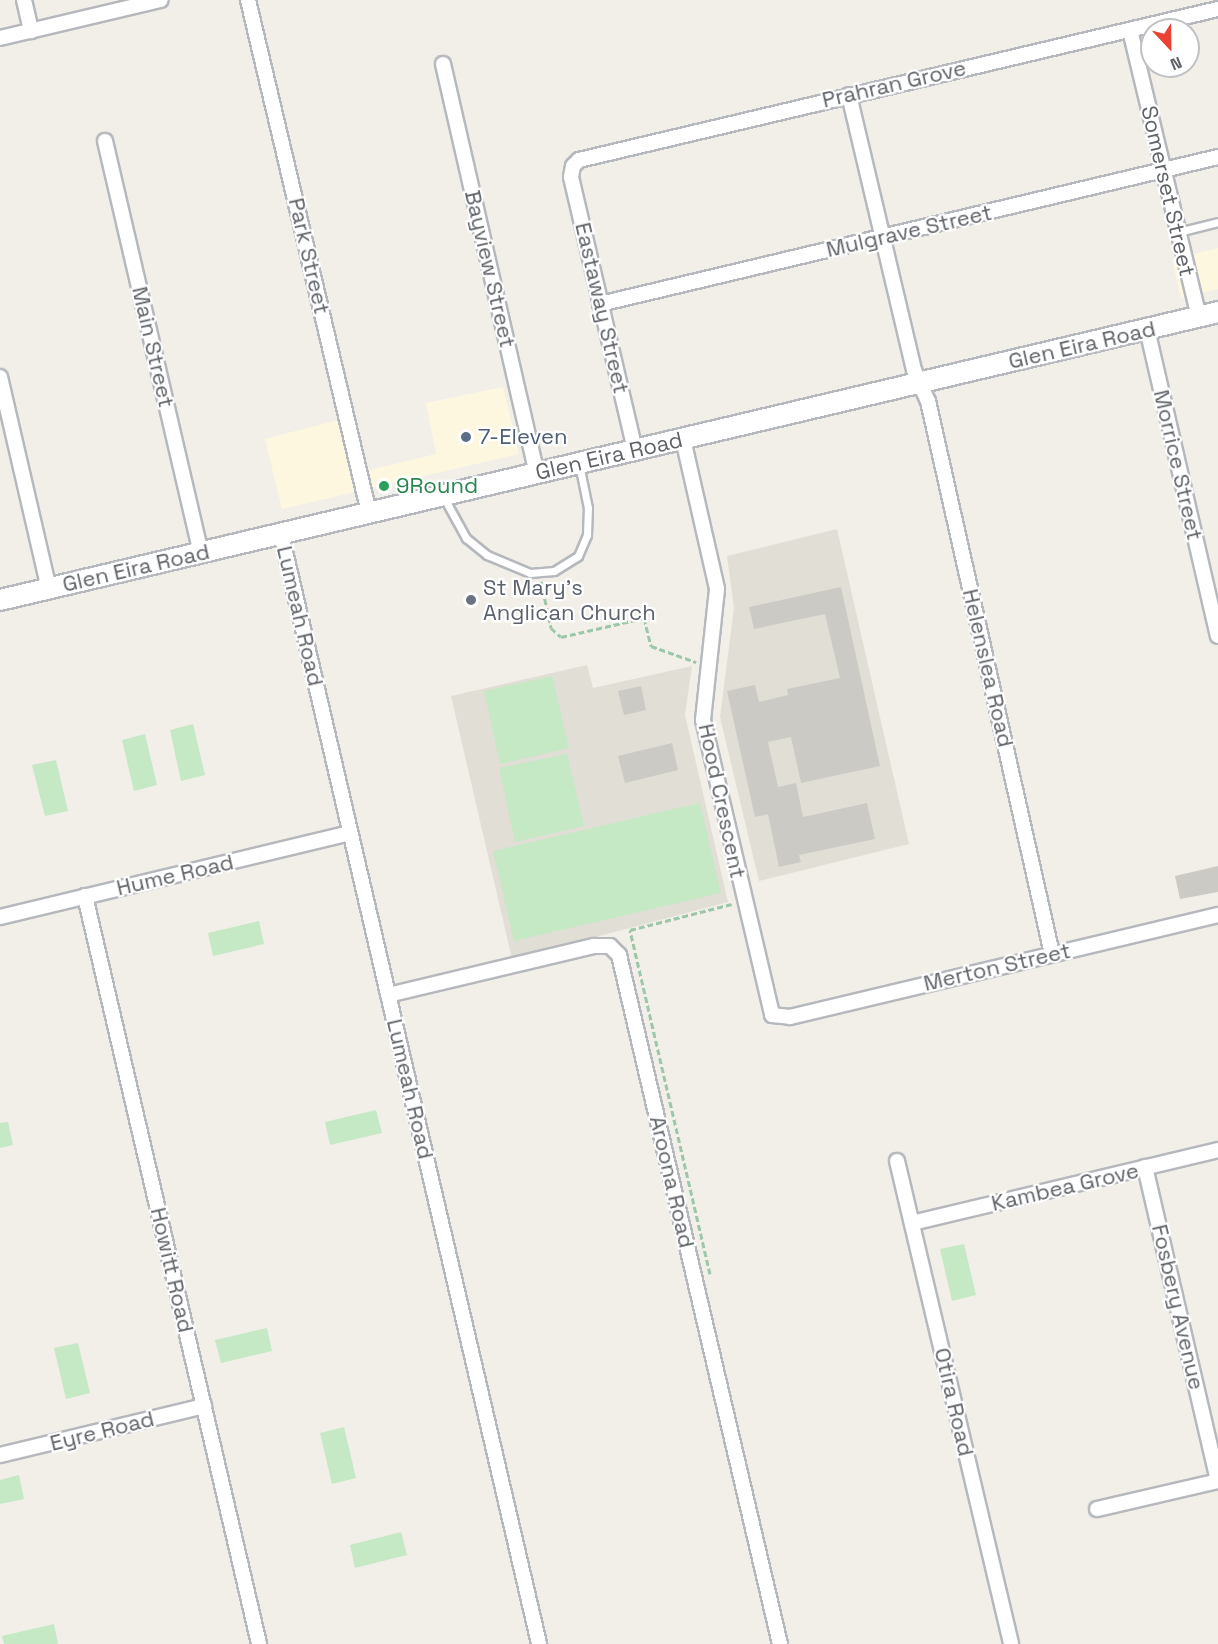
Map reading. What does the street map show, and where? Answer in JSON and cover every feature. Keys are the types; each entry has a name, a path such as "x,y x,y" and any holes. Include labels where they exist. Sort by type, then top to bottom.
{"main road":[{"name":"Glen Eira Road","path":"0,600 1218,312"}],"street":[{"path":"24,0 31,31"},
{"path":"0,38 161,0"},
{"name":"Park Street","path":"248,0 369,513"},
{"name":"Prahran Grove","path":"573,166 584,158 1218,9"},
{"name":"Somerset Street","path":"1130,30 1198,317"},
{"name":"Bayview Street","path":"443,64 537,473"},
{"name":"Helenslea Road","path":"849,95 914,370 928,401 1052,954"},
{"name":"Main Street","path":"105,141 201,553"},
{"name":"Mulgrave Street","path":"600,304 1218,157"},
{"name":"Eastaway Street","path":"573,166 571,174 635,450"},
{"name":"Morrice Street","path":"1147,329 1218,636"},
{"path":"0,377 49,589"},
{"name":"Hood Crescent","path":"683,439 717,589 704,720 769,1007 776,1018"},
{"name":"Lumeah Road","path":"281,534 539,1644"},
{"name":"Hume Road","path":"0,917 350,833"},
{"name":"Howitt Road","path":"85,896 259,1644"},
{"name":"Merton Street","path":"776,1018 1218,915"},
{"name":"Aroona Road","path":"388,995 594,946 610,946 619,955 780,1644"},
{"name":"Kambea Grove","path":"912,1223 1218,1150"},
{"name":"Otira Road","path":"897,1161 1011,1644"},
{"name":"Fosbery Avenue","path":"1145,1167 1218,1481"},
{"name":"Eyre Road","path":"0,1455 204,1406"},
{"path":"1097,1509 1218,1481"}],"lane":[{"path":"1178,232 1218,222"},
{"path":"443,496 458,528 476,547 500,562 540,574 563,567 583,547 588,508 579,464"}],"path":[{"path":"540,574 551,628 561,637 644,618 651,646 674,657 709,666"},
{"path":"630,930 744,902"}],"shaded area":[{"path":"1218,248 1218,289 1181,298 1172,259"},
{"path":"503,387 519,454 282,509 265,439 338,420 352,474 436,454 426,403"},
{"path":"837,529 909,844 759,881 720,717 734,608 727,556"},
{"path":"587,665 593,688 692,666 685,715 728,902 512,959 451,696"}],"green space":[{"path":"552,676 569,748 500,764 484,691"},
{"path":"193,724 205,775 181,781 170,730"},
{"path":"145,734 157,785 134,791 122,740"},
{"path":"567,754 584,826 515,842 499,768"},
{"path":"56,760 68,811 45,816 32,765"},
{"path":"700,803 721,893 514,941 493,851"},
{"path":"259,921 264,944 213,956 208,933"},
{"path":"376,1110 382,1133 330,1145 325,1122"},
{"path":"8,1122 13,1145 0,1148 0,1123"},
{"path":"964,1244 976,1295 952,1301 940,1249"},
{"path":"267,1328 272,1351 221,1363 215,1340"},
{"path":"78,1343 90,1393 66,1399 54,1348"},
{"path":"344,1427 356,1478 332,1484 320,1433"},
{"path":"19,1475 24,1499 0,1504 0,1480"},
{"path":"401,1532 407,1555 355,1568 350,1545"},
{"path":"54,1624 58,1644 4,1644 2,1636"}],"building":[{"path":"841,587 880,766 801,783 791,737 768,742 778,787 796,783 803,817 867,803 875,839 799,855 801,862 779,867 768,814 755,817 727,691 755,685 759,702 788,695 787,689 840,678 825,614 754,629 749,607"},
{"path":"641,686 646,710 624,715 618,691"},
{"path":"672,743 678,770 625,783 618,756"},
{"path":"1218,866 1218,892 1180,899 1175,876"}],"place":[{"name":"7-Eleven","path":"466,437"},
{"name":"9Round","path":"384,486"},
{"name":"St Mary's Anglican Church","path":"471,600"}]}
